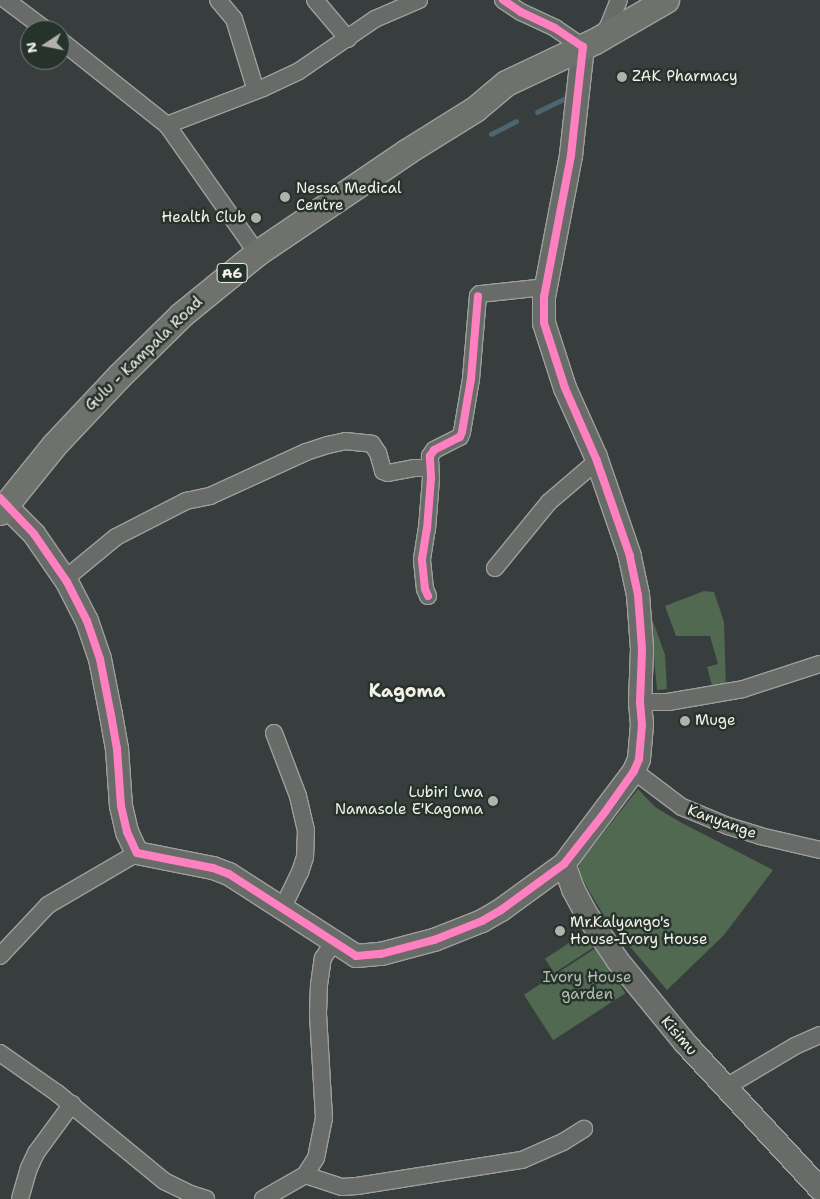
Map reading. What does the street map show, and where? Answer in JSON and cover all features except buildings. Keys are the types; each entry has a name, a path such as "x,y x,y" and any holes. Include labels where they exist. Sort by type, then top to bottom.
{"main road":[{"name":"Gulu - Kampala Road","path":"2,505 54,445 181,314 257,254 406,152 476,109 506,83 589,44 666,0"}],"street":[{"path":"6,0 33,20"},
{"path":"218,0 234,19 256,91"},
{"path":"315,0 348,39"},
{"path":"167,125 256,91 298,70 375,20 419,0"},
{"path":"503,0 521,12 589,44"},
{"path":"0,956 48,905 137,853 213,868 243,882 333,943 356,956 363,957 434,940 501,910 564,864 634,771 641,744 642,649 638,594 630,556 597,461 566,388 547,330 544,314 546,287 571,155 589,44 608,27 619,0"},
{"path":"70,48 167,125 257,254"},
{"path":"428,596 425,589 422,558 427,529 430,456 434,450 460,437 462,432 470,379 478,296 480,294 546,287"},
{"path":"65,579 116,537 186,501 210,496 306,452 328,445 345,441 372,444 378,453 383,470 388,473 414,468 430,468"},
{"path":"495,568 550,502 597,461"},
{"path":"2,505 34,534 65,579 87,622 100,659 117,749 121,806 127,832 137,853"},
{"path":"640,702 668,702 743,689 820,664"},
{"path":"274,733 298,796 306,830 304,857 300,872 282,909"},
{"name":"Kanyange","path":"634,771 682,807 728,826 760,836 820,850"},
{"name":"Kisimu","path":"564,864 581,904 618,961 684,1043 820,1189"},
{"path":"263,1199 304,1174 316,1158 324,1118 318,1013 319,985 323,958 333,943"},
{"path":"726,1087 795,1046 820,1034"},
{"path":"0,1053 72,1104 164,1181 206,1199"},
{"path":"20,1199 29,1168 36,1153 72,1104"},
{"path":"304,1174 342,1187 522,1160 564,1142 584,1129"}],"green space":[{"path":"704,591 714,592 724,622 726,688 713,689 707,667 718,664 710,636 676,636 665,606"},
{"path":"650,613 665,655 667,689 657,690"},
{"path":"638,789 655,807 680,822 773,870 724,935 667,990 604,916 578,872 579,864"},
{"path":"586,932 595,946 554,973 545,959"},
{"name":"Ivory House garden","path":"596,948 625,993 553,1040 524,995"}],"waterway":[{"path":"537,112 570,96"},
{"path":"491,134 516,121"}],"cycle path":[{"path":"0,498 34,534 67,582 87,621 100,659 111,715 117,749 121,806 127,832 137,853 213,868 229,874 356,956 381,954 434,940 482,921 501,910 564,864 605,812 634,771 639,759 642,725 640,702 642,649 638,595 630,556 597,461 565,388 544,323 544,297 571,155 583,47 555,28 521,12 503,0"},
{"path":"428,596 425,589 422,559 427,529 431,478 430,456 434,450 460,437 462,432 471,379 478,296"}],"place":[{"name":"ZAK Pharmacy","path":"622,77"},
{"name":"Nessa Medical Centre","path":"285,197"},
{"name":"Health Club","path":"256,218"},
{"name":"Muge","path":"685,721"},
{"name":"Lubiri Lwa Namasole E'Kagoma","path":"493,801"},
{"name":"Mr.Kalyango's House-Ivory House","path":"560,931"}],"district":[{"name":"Kagoma","path":"407,691"}]}
